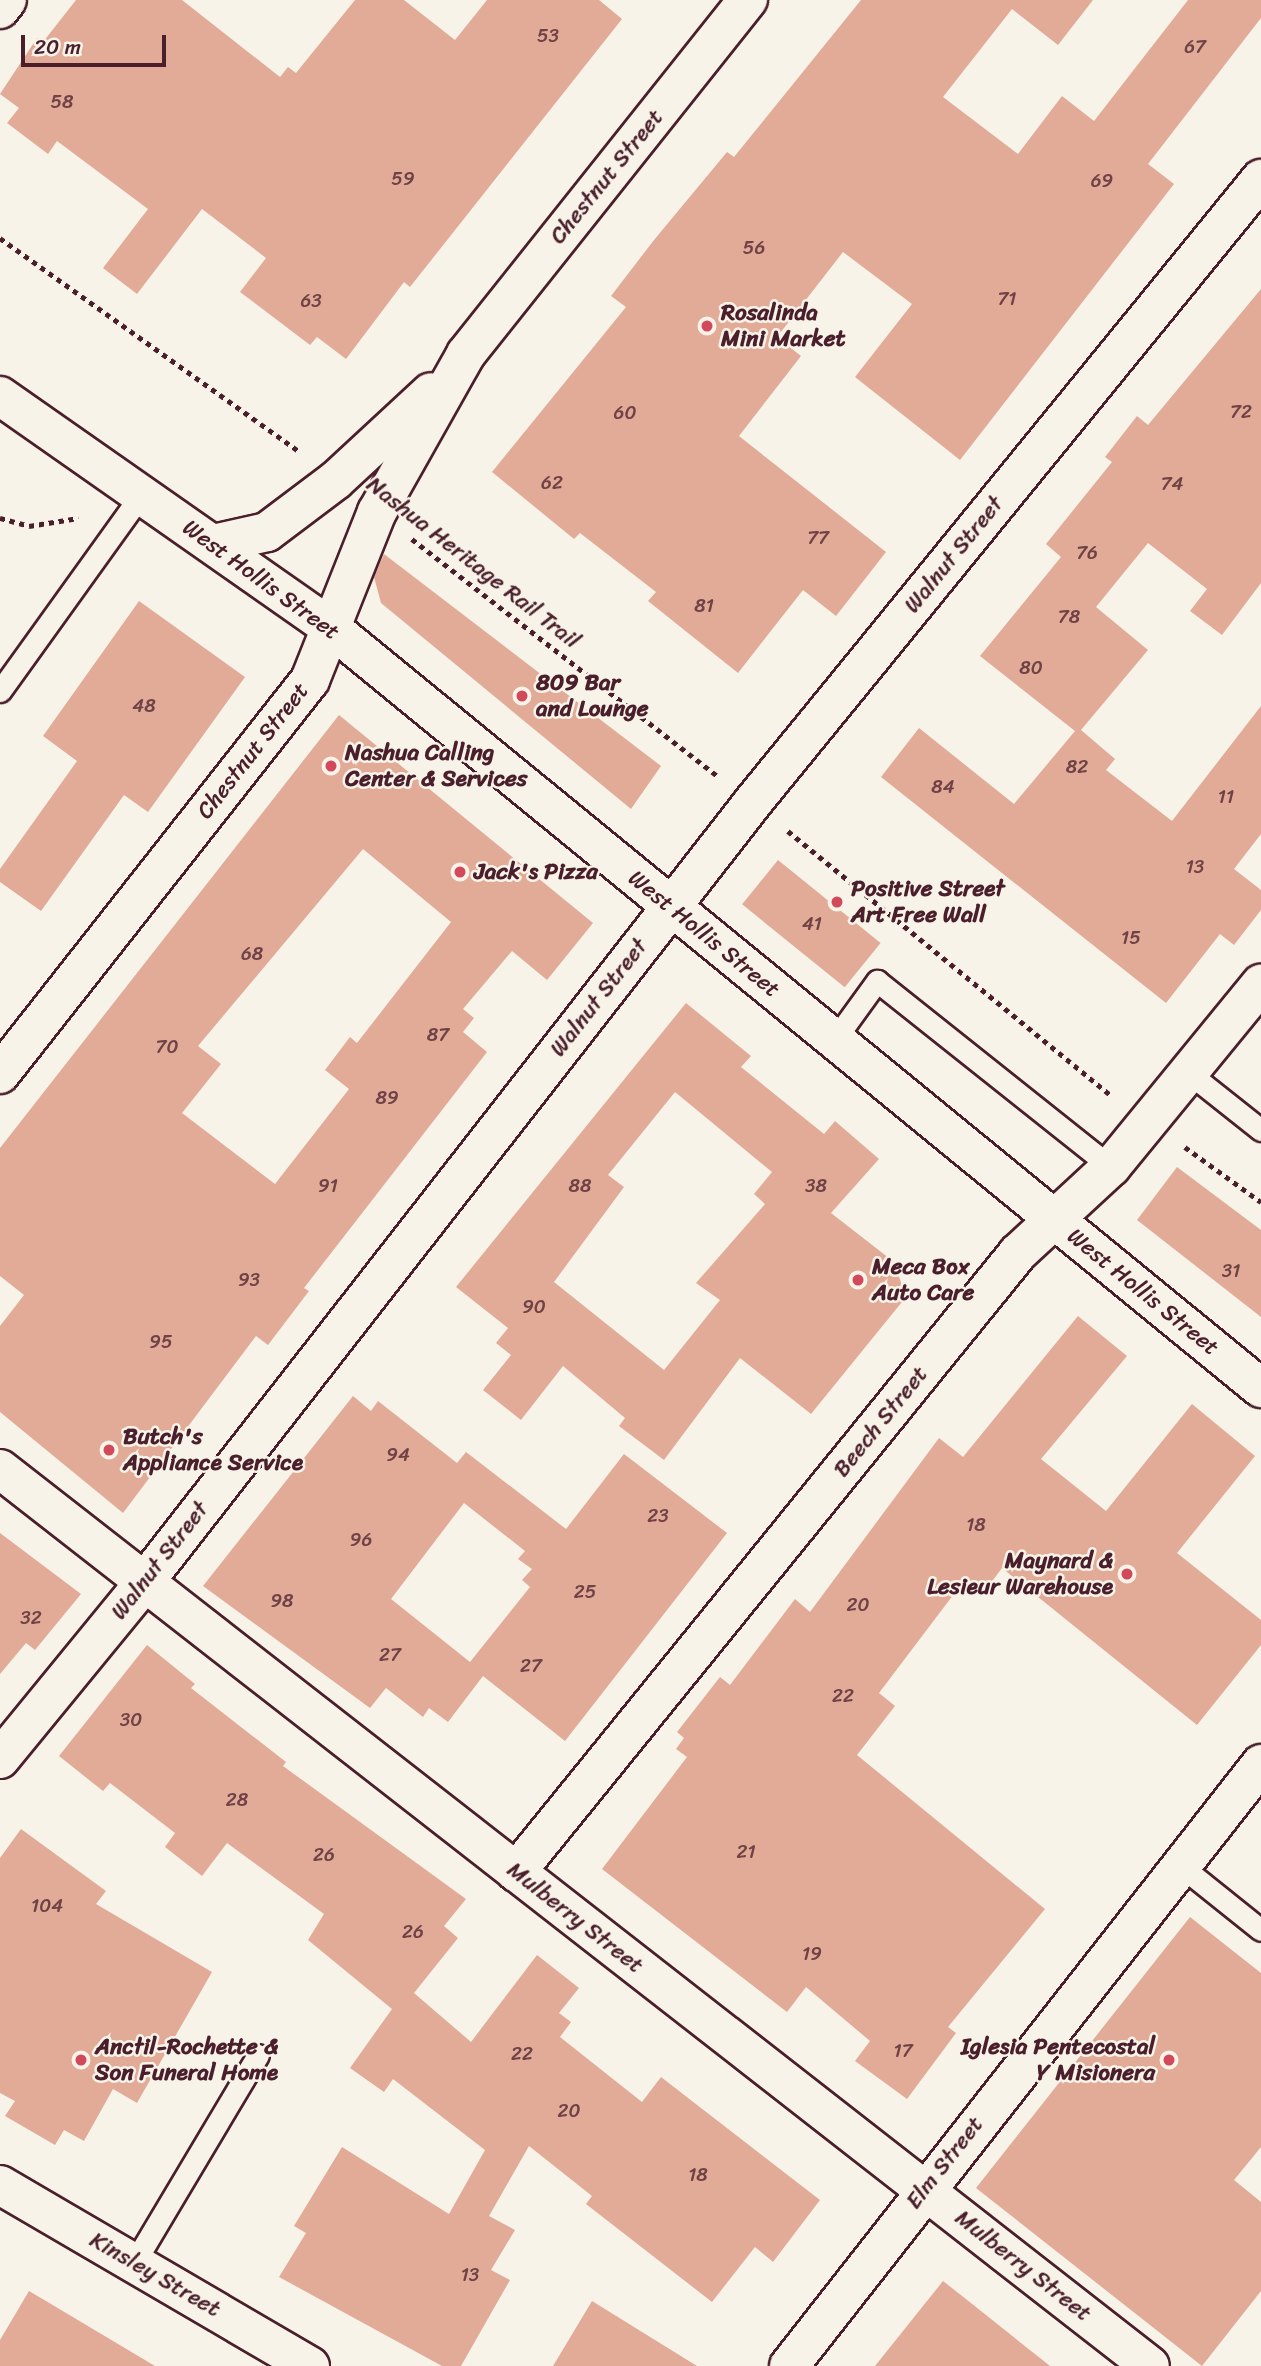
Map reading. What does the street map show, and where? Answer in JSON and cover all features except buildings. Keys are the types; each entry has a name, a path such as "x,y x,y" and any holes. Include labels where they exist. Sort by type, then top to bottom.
{"street":[{"path":"0,9 7,0"},
{"name":"Chestnut Street","path":"213,544 267,532 336,480 466,354 748,0"},
{"name":"Walnut Street","path":"0,1759 143,1584 753,802 1261,179"},
{"name":"Chestnut Street","path":"0,1074 310,680 331,628 350,567 377,512 466,354"},
{"name":"West Hollis Street","path":"0,396 331,628 1261,1388"},
{"name":"Beech Street","path":"516,1872 1018,1253 1111,1167 1261,984"},
{"name":"Mulberry Street","path":"0,1469 143,1584 1150,2366"},
{"name":"Elm Street","path":"789,2366 923,2189 1261,1765"},
{"name":"Kinsley Street","path":"0,2185 310,2366"}],"lane":[{"path":"0,691 141,495"},
{"path":"835,1039 877,981 1111,1167"},
{"path":"1189,1073 1261,1130"},
{"path":"1181,1866 1261,1930"},
{"path":"134,2263 258,2055"}],"path":[{"name":"Nashua Heritage Rail Trail","path":"0,238 336,480"},
{"name":"Nashua Heritage Rail Trail","path":"377,512 753,802 1101,1088 1261,1202"},
{"path":"0,518 29,526 85,517"}],"place":[{"name":"Rosalinda Mini Market","path":"707,326"},
{"name":"809 Bar and Lounge","path":"522,696"},
{"name":"Nashua Calling Center & Services","path":"331,766"},
{"name":"Jack's Pizza","path":"460,872"},
{"name":"Positive Street Art Free Wall","path":"837,902"},
{"name":"Meca Box Auto Care","path":"858,1280"},
{"name":"Butch's Appliance Service","path":"109,1450"},
{"name":"Maynard & Lesieur Warehouse","path":"1127,1574"},
{"name":"Anctil-Rochette & Son Funeral Home","path":"81,2060"},
{"name":"Iglesia Pentecostal Y Misionera","path":"1169,2060"}]}
